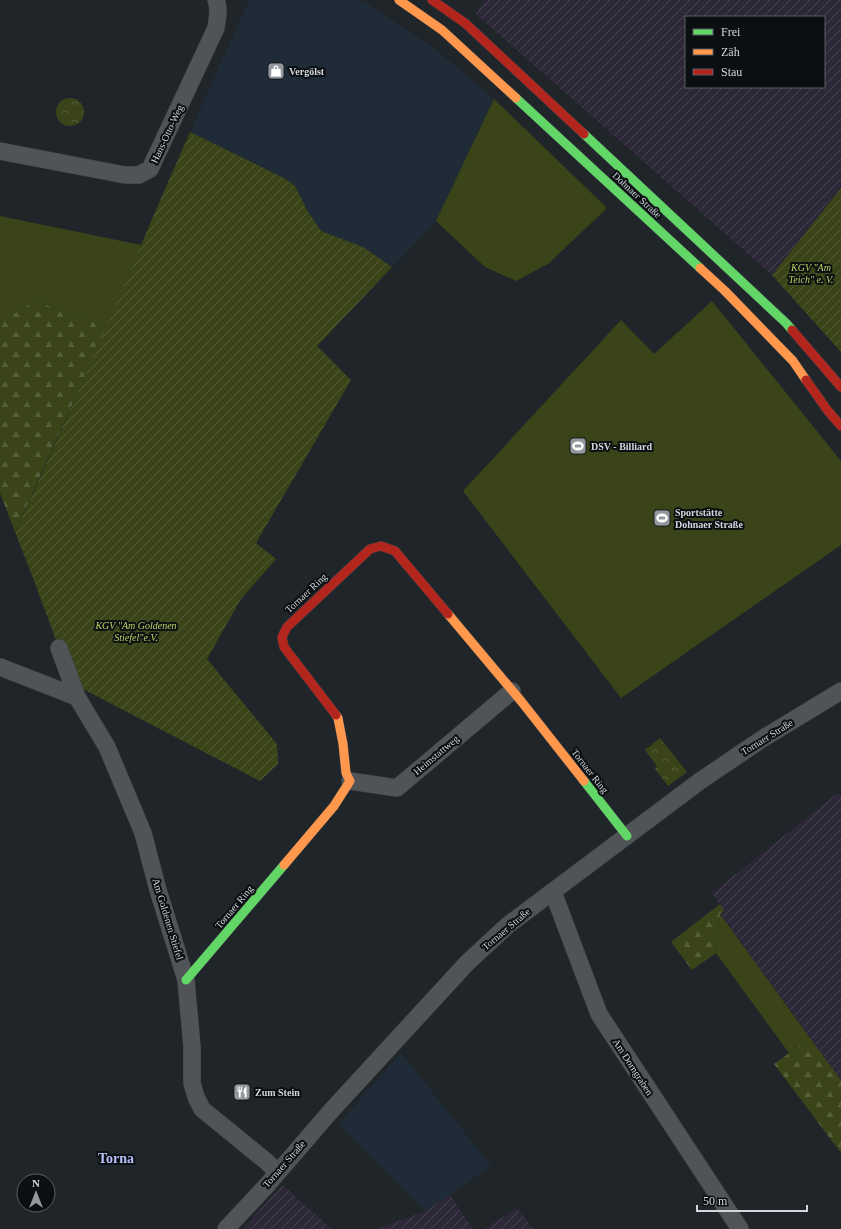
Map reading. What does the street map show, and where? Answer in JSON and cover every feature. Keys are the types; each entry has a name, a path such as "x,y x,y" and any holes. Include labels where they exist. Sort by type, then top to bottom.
{"main road":[{"name":"Dohnaer Straße","path":"399,0 442,30 725,291 793,361 841,426"},
{"name":"Dohnaer Straße","path":"432,0 465,23 786,323 841,387"},
{"name":"Tornaer Ring","path":"186,980 334,806 350,781 346,773 344,744 338,718 284,647 282,637 287,626 370,549 381,546 395,551 512,691 627,836"}],"street":[{"name":"Hans-Otto-Weg","path":"0,151 125,175 139,175 150,169 216,28 218,16 218,3 216,0"},
{"name":"Am Goldenen Stiefel","path":"59,648 77,698 108,747 143,833 158,890 186,980 192,1047 192,1083 196,1097 202,1109 267,1162 277,1172"},
{"path":"0,668 77,698"},
{"name":"Heimstattweg","path":"350,781 397,788 512,691"},
{"name":"Tornaer Straße","path":"226,1229 330,1112 467,963 508,925 712,773 762,739 841,691"},
{"name":"Am Dorngraben","path":"553,892 599,1014 740,1229"}],"shaded area":[{"path":"249,0 357,0 369,5 434,48 494,99 436,221 392,267 363,247 321,231 307,210 295,186 284,178 190,132"},
{"path":"485,0 841,0 841,186 772,275 476,14"},
{"path":"838,793 841,796 841,1080 720,914 724,911 712,893"},
{"path":"401,1053 491,1166 426,1211 339,1124"},
{"path":"282,1185 332,1229 243,1229"},
{"path":"450,1195 473,1229 377,1229 426,1211"},
{"path":"517,1208 533,1229 484,1229"}],"green space":[{"path":"70,98 80,102 84,112 80,122 70,126 60,122 56,112 60,102"},
{"path":"494,99 607,208 548,264 516,281 485,267 436,221"},
{"name":"KGV \"Am Goldenen Stiefel\"e.V.","path":"190,132 284,178 295,186 307,210 321,231 363,247 392,267 317,346 351,380 256,543 276,559 241,599 207,659 277,744 278,764 260,781 77,686 59,648 15,532 60,433"},
{"name":"KGV \"Am Teich\" e. V.","path":"841,188 841,352 772,275"},
{"path":"0,216 141,245 107,327 35,301 0,322"},
{"path":"35,301 107,327 15,532 0,493 0,322"},
{"name":"Sportstätte Dohnaer Straße","path":"712,301 841,461 841,545 621,698 463,491 621,320 654,354"},
{"path":"660,738 687,772 668,786 655,769 657,766 645,750"},
{"path":"720,904 724,911 720,914 716,953 692,970 671,942"},
{"path":"720,914 810,1038 789,1053 716,953"},
{"path":"810,1038 841,1080 841,1153 774,1064"}],"traffic: fast":[{"path":"516,98 700,268"},
{"path":"584,134 792,330"},
{"path":"584,781 627,836"},
{"path":"186,980 284,865"}],"traffic: slow":[{"path":"399,0 442,30 516,98"},
{"path":"700,268 725,291 793,361 806,380"},
{"path":"448,614 521,701 584,781"},
{"path":"284,865 334,806 350,781 346,773 343,744 338,718 336,715"}],"traffic: jam":[{"path":"432,0 465,23 584,134"},
{"path":"792,330 841,387"},
{"path":"806,380 828,411 841,426"},
{"path":"336,715 284,647 282,637 287,627 370,549 381,546 395,551 448,614"}],"place":[{"name":"Vergölst","path":"276,71"},
{"name":"DSV - Billiard","path":"578,446"},
{"name":"Sportstätte Dohnaer Straße","path":"662,518"},
{"name":"Zum Stein","path":"242,1092"}],"district":[{"name":"Torna","path":"116,1158"}]}
